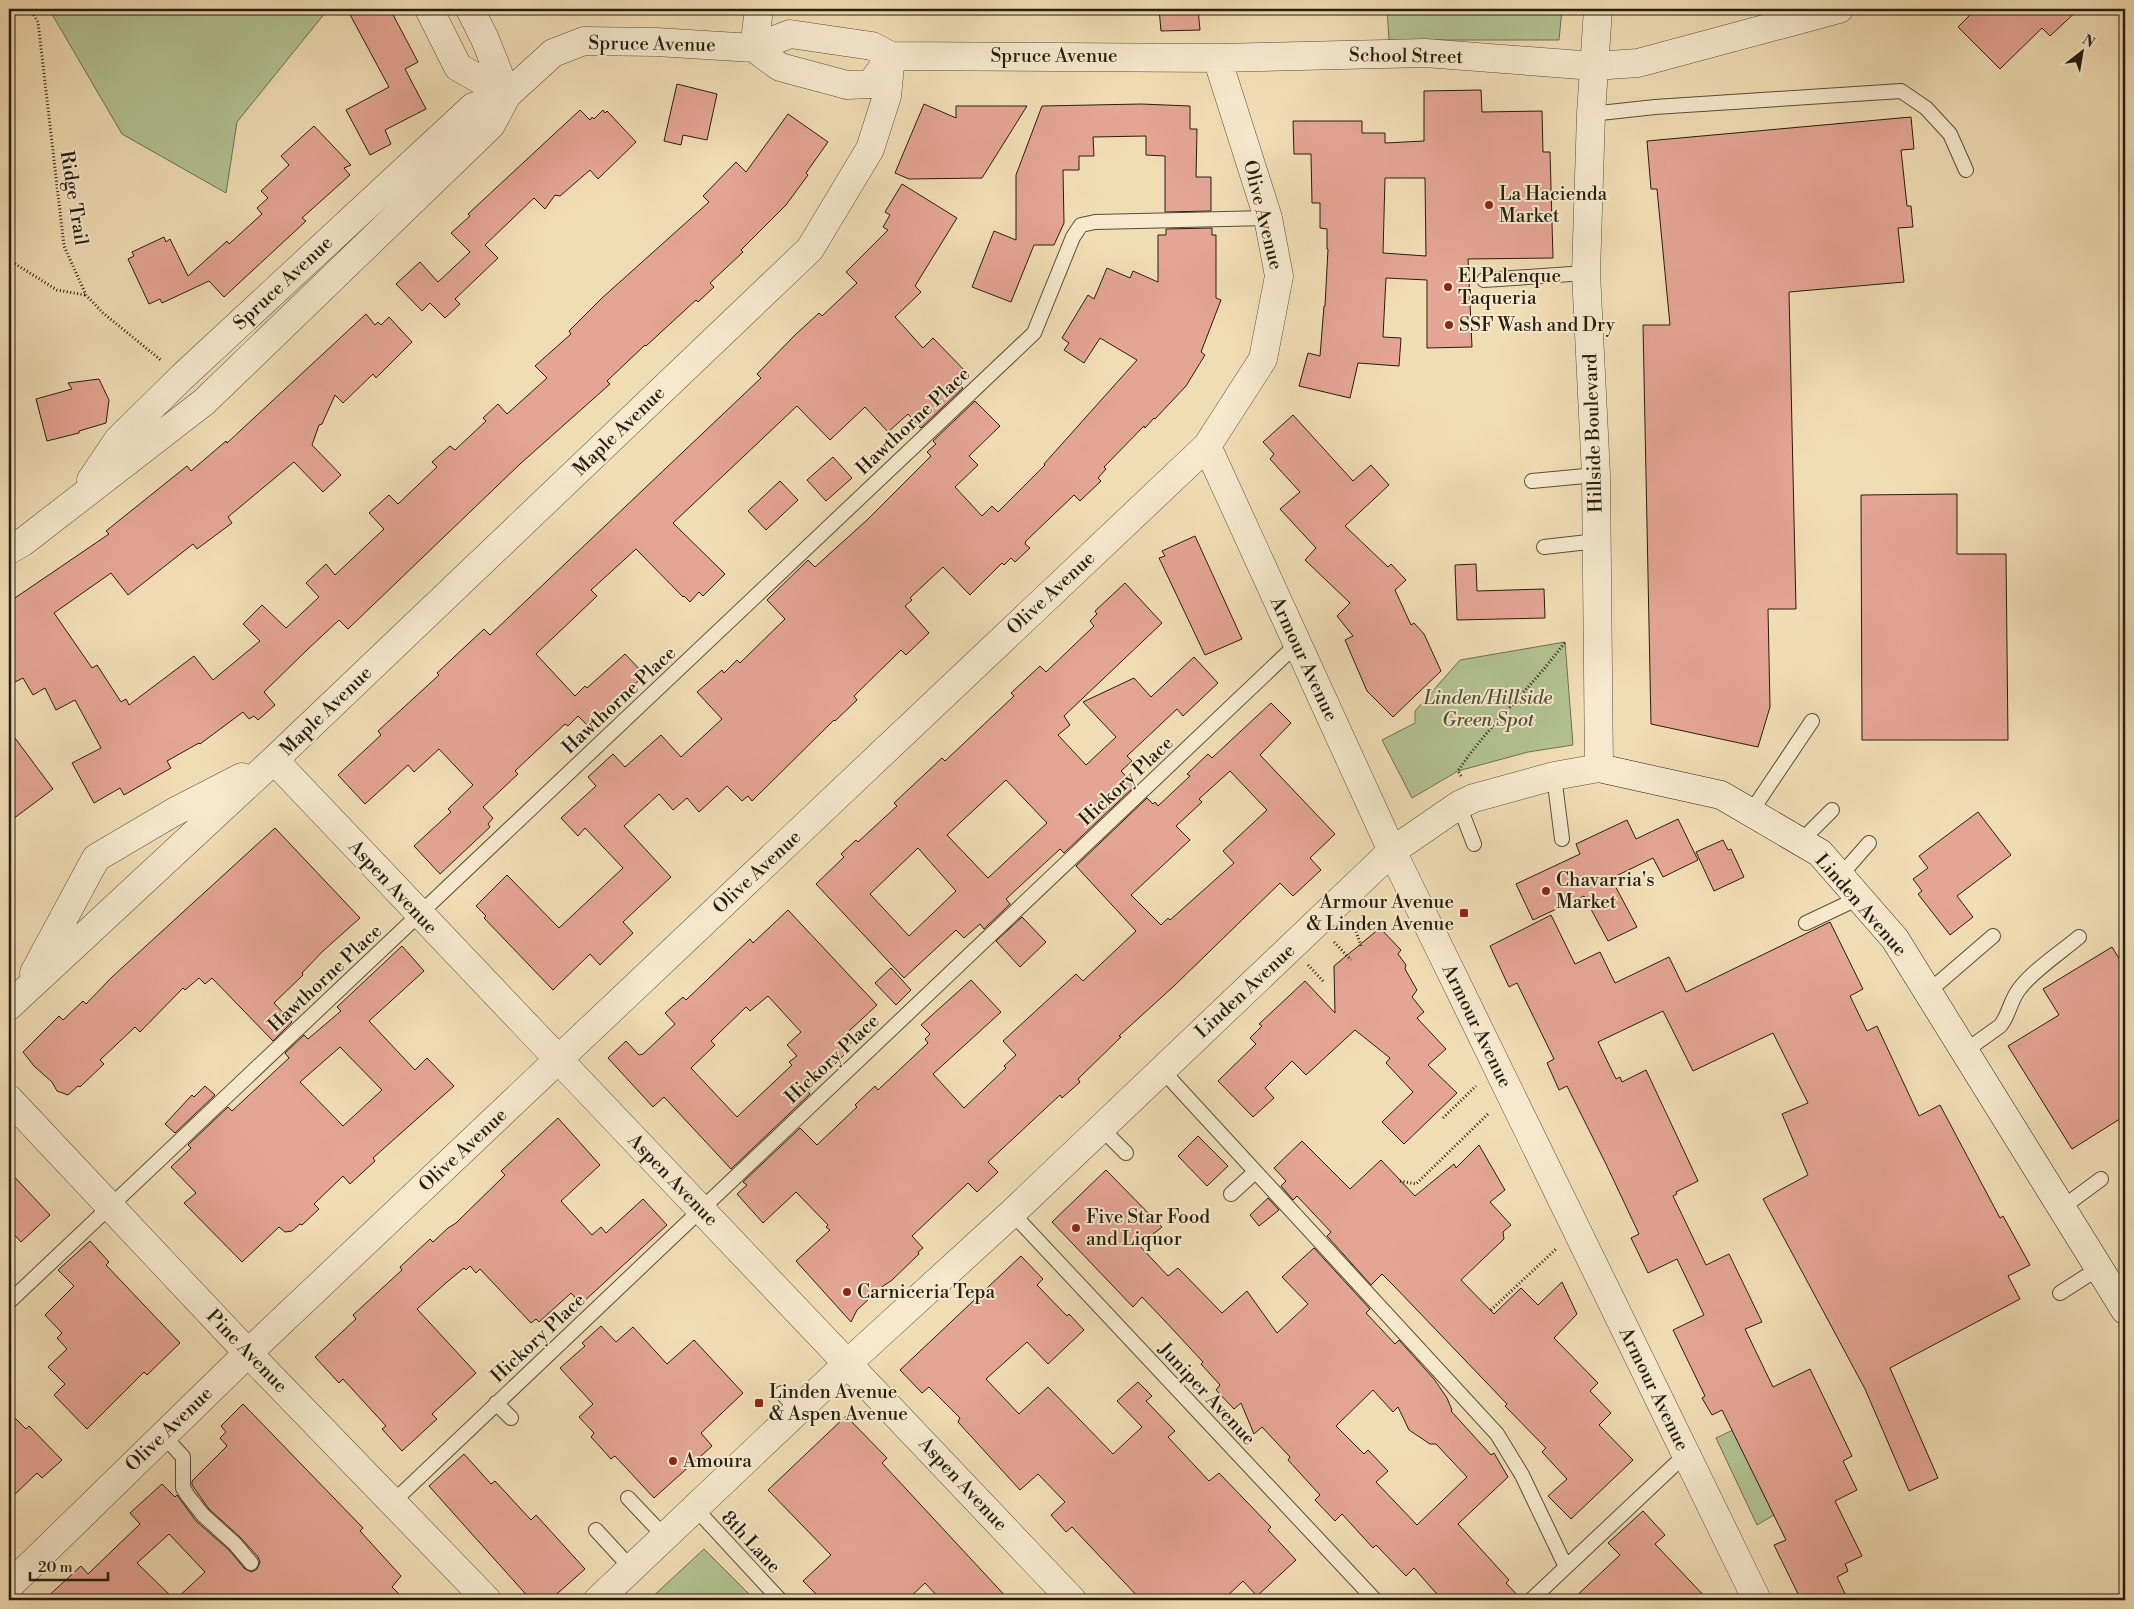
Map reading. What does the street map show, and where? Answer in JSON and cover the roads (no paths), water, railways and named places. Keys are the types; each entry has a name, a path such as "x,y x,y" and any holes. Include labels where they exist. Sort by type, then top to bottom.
{"street":[{"path":"429,9 458,67 507,95"},
{"path":"470,9 485,38 507,95"},
{"path":"759,9 754,48 780,67 847,86 871,84 891,56"},
{"name":"Hillside Boulevard","path":"1598,9 1591,114 1586,273 1596,474 1599,768"},
{"name":"School Street","path":"1217,58 1425,53 1594,66 1638,63 1839,9"},
{"name":"Spruce Avenue","path":"9,550 23,542 204,402 491,125 507,95 553,53 584,41 656,42 754,48 790,34 872,46 891,56 1217,58"},
{"name":"Maple Avenue","path":"16,999 274,760 810,249 870,150 887,96 891,56"},
{"name":"Olive Avenue","path":"9,1586 248,1353 1207,446 1263,359 1279,276 1268,218 1217,58"},
{"name":"Spruce Avenue","path":"81,496 118,440 182,377 473,107 507,95"},
{"name":"Armour Avenue","path":"1207,446 1392,851 1757,1600"},
{"name":"Maple Avenue","path":"16,999 96,858 174,812 274,760"},
{"name":"Aspen Avenue","path":"274,760 558,1061 702,1208 1072,1600"},
{"name":"Linden Avenue","path":"598,1600 695,1508 790,1402 848,1363 1012,1213 1392,851 1466,802 1554,776 1599,768 1721,795 1820,853 1895,939 2063,1207 2125,1310"},
{"name":"Pine Avenue","path":"9,1099 248,1353 487,1600"}],"lane":[{"path":"1591,114 1665,107 1901,91 1926,108 1950,134 1966,170"},
{"name":"Hawthorne Place","path":"9,1302 1034,333 1073,237 1081,225 1095,222 1268,218"},
{"path":"1484,280 1586,273"},
{"path":"1532,481 1596,474"},
{"path":"1544,547 1597,541"},
{"name":"Hickory Place","path":"393,1502 496,1403 655,1261 702,1208 1297,644"},
{"path":"1751,812 1812,721"},
{"path":"1554,776 1562,839"},
{"path":"1466,802 1474,844"},
{"path":"1800,842 1832,810"},
{"path":"1840,876 1869,843"},
{"path":"1806,924 1859,898"},
{"path":"1928,992 1993,936"},
{"path":"1965,1051 2000,1026 2004,1022 2015,994 2024,983 2079,937"},
{"path":"1162,1070 1497,1434 1522,1475 1566,1567"},
{"path":"1101,1128 1126,1153"},
{"path":"1232,1194 1256,1172"},
{"path":"2063,1207 2101,1179"},
{"name":"Juniper Avenue","path":"1012,1213 1375,1600"},
{"path":"2060,1293 2099,1268"},
{"path":"496,1403 511,1418"},
{"path":"163,1435 183,1457 183,1488 188,1496 204,1515 251,1562"},
{"path":"1531,1600 1686,1454"},
{"path":"628,1498 665,1537"},
{"name":"8th Lane","path":"695,1508 780,1600"},
{"path":"596,1530 631,1568"}],"place":[{"name":"La Hacienda Market","path":"1489,205"},
{"name":"El Palenque Taqueria","path":"1448,287"},
{"name":"SSF Wash and Dry","path":"1449,325"},
{"name":"Chavarria's Market","path":"1546,891"},
{"name":"Armour Avenue & Linden Avenue","path":"1464,913"},
{"name":"Five Star Food and Liquor","path":"1076,1228"},
{"name":"Carniceria Tepa","path":"847,1292"},
{"name":"Linden Avenue & Aspen Avenue","path":"759,1403"},
{"name":"Amoura","path":"673,1461"}],"park label":[{"name":"Linden/Hillside Green Spot","path":"1488,709"}]}
